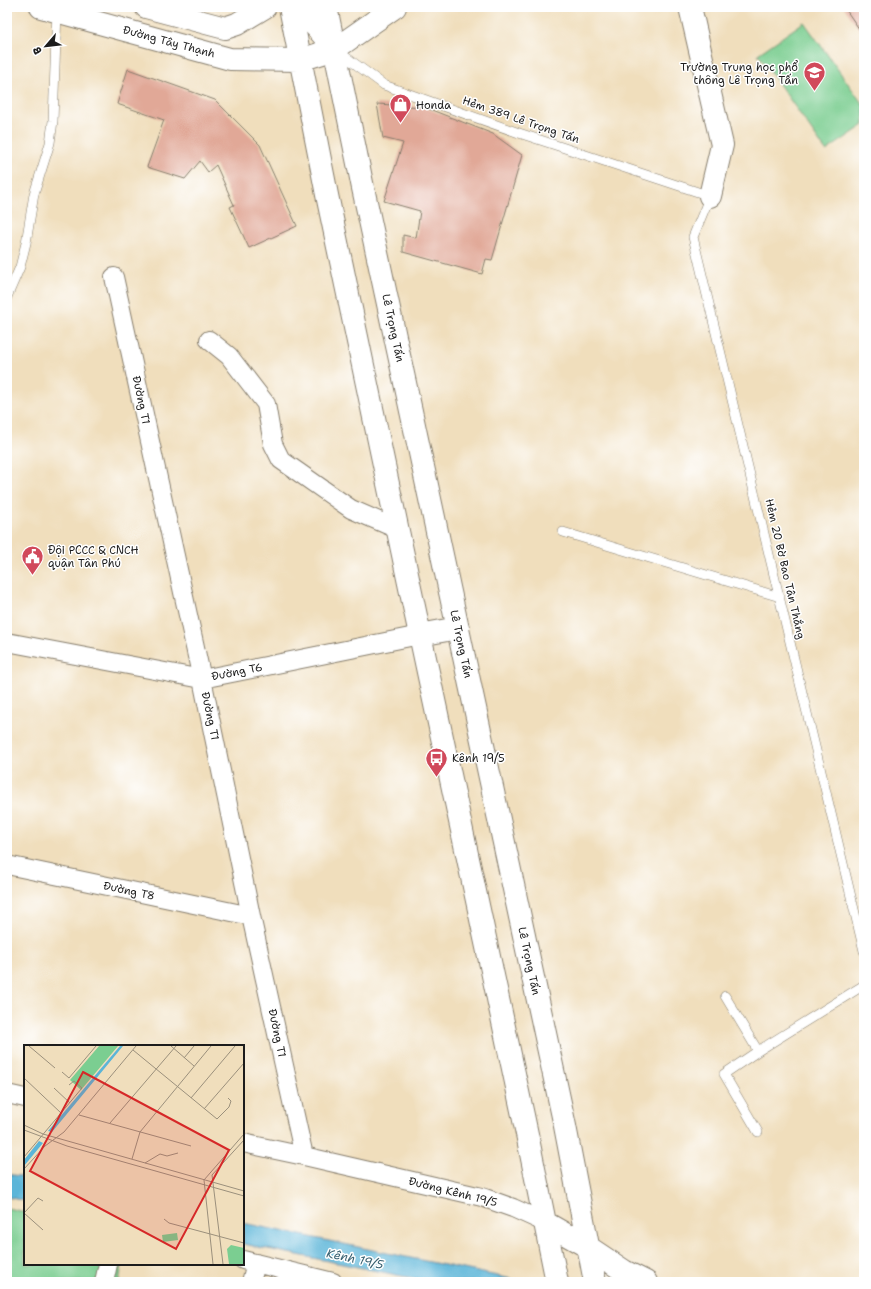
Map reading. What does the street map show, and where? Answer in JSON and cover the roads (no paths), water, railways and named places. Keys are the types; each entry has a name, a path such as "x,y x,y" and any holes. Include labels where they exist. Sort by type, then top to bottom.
{"main road":[{"path":"146,7 225,28 238,24 265,7"},
{"path":"290,7 397,529 528,1134 544,1222 557,1282"},
{"path":"299,7 335,48"},
{"name":"Lê Trọng Tấn","path":"326,7 363,188 565,1126 595,1282"},
{"path":"300,60 335,48 394,7"},
{"path":"690,7 722,144 710,196"},
{"name":"Đường Tây Thạnh","path":"49,9 230,58 300,60"},
{"path":"420,635 458,628"},
{"name":"Đường Kênh 19/5","path":"544,1222 588,1247 624,1272 646,1282"}],"street":[{"name":"Đường T1","path":"114,277 304,1156"},
{"path":"209,340 229,356 266,404 273,444 280,460 351,509 397,529"},
{"name":"Đường T6","path":"7,642 202,679 420,635"},
{"name":"Đường T8","path":"7,865 251,916"},
{"path":"7,1094 24,1098"},
{"name":"Đường Kênh 19/5","path":"244,1143 482,1197 513,1208 544,1222"},
{"path":"251,1282 250,1262 334,1282"},
{"path":"104,1282 108,1265"}],"lane":[{"path":"7,297 20,267 26,243 34,194 50,143 53,121 49,9"},
{"name":"Hẻm 389 Lê Trọng Tấn","path":"335,48 384,85 520,133 710,196"},
{"name":"Hẻm 20 Bờ Bao Tân Thắng","path":"710,196 693,237 864,951"},
{"path":"563,532 780,597"},
{"path":"758,1132 724,1074 864,984"},
{"path":"725,996 758,1051"}],"water":[{"path":"7,1174 24,1177 24,1201 7,1197"},
{"path":"244,1223 526,1282 432,1282 244,1244"}],"place":[{"name":"Trường Trung học phổ thông Lê Trọng Tấn","path":"814,92"},
{"name":"Honda","path":"400,124"},
{"name":"Đội PCCC & CNCH quận Tân Phú","path":"32,576"},
{"name":"Kênh 19/5","path":"437,778"}]}
